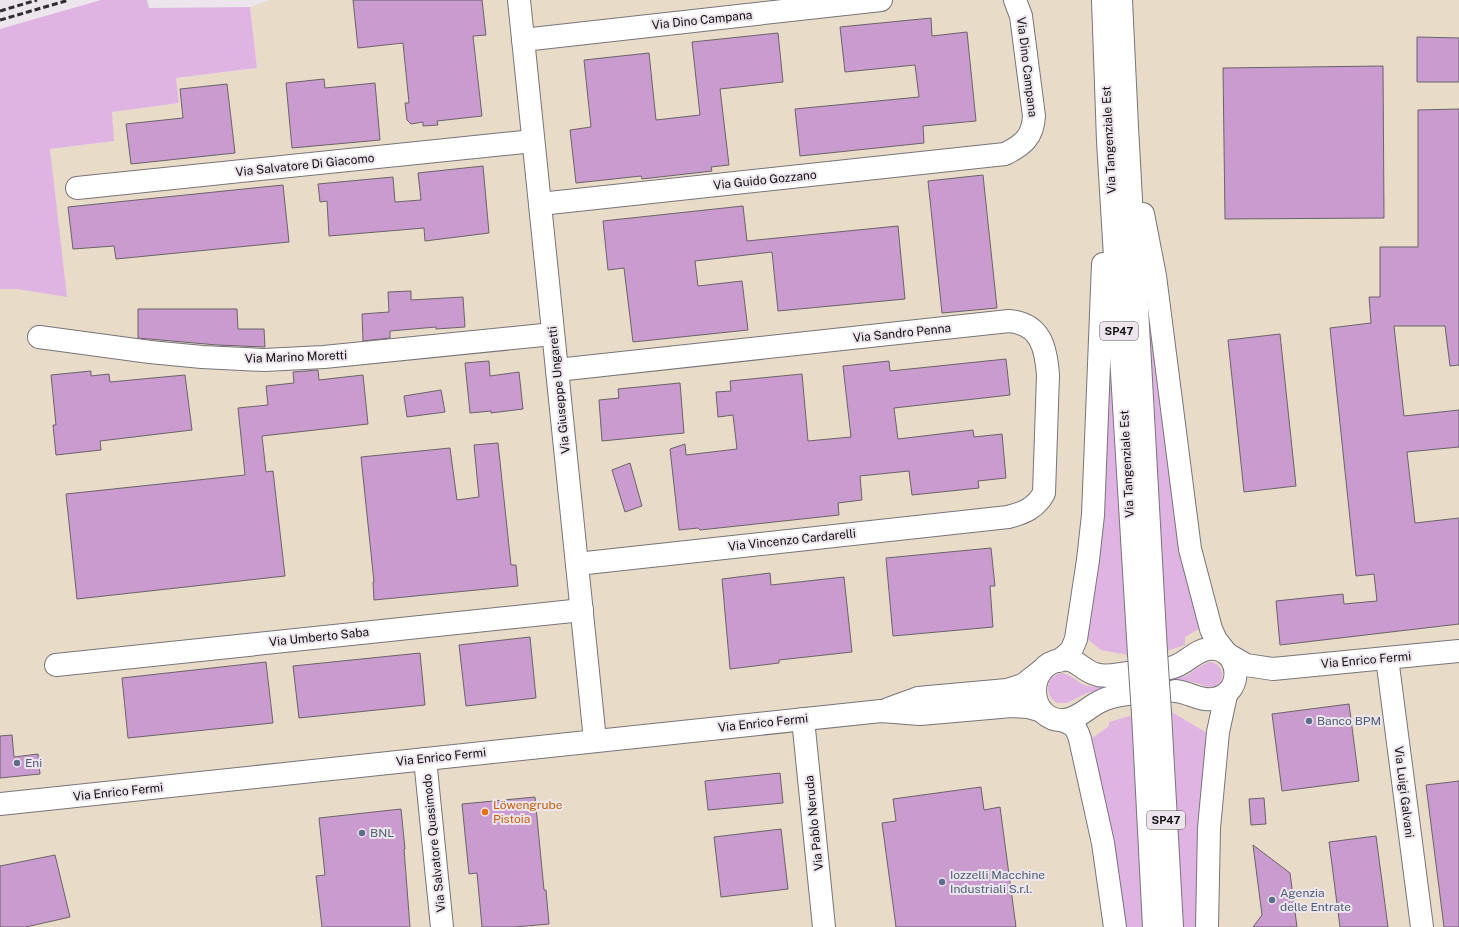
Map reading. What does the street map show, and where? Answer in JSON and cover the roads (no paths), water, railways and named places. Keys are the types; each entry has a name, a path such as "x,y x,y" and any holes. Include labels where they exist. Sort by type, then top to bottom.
{"street":[{"name":"Via Giuseppe Ungaretti","path":"519,0 595,740"},
{"name":"Via Dino Campana","path":"523,40 881,0"},
{"name":"Via Dino Campana","path":"990,156 1005,154 1014,150 1022,144 1033,128 1034,116 1021,16 1015,0"},
{"name":"Via Tangenziale Est","path":"1112,4 1127,127 1155,658 1151,714 1154,927"},
{"name":"Via Tangenziale Est","path":"1112,4 1108,141 1155,658"},
{"path":"1127,127 1155,276 1190,550 1211,629 1216,640 1234,664 1236,671 1236,677 1229,692 1218,732 1209,828 1207,927"},
{"name":"Via Salvatore Di Giacomo","path":"78,188 533,141"},
{"path":"1108,141 1091,538 1076,639 1071,652 1037,677 1035,692 1039,706 1052,715 1070,723 1077,729 1103,843 1115,927"},
{"name":"Via Guido Gozzano","path":"540,204 990,156"},
{"name":"Via Sandro Penna","path":"557,370 1009,321 1021,322 1031,327 1039,337 1047,360 1048,375 1044,493 1041,500 1032,508 1020,514 1008,517"},
{"name":"Via Marino Moretti","path":"39,336 150,352 202,357 264,360 324,357 553,334"},
{"name":"Via Vincenzo Cardarelli","path":"577,564 1008,517"},
{"name":"Via Umberto Saba","path":"56,665 582,610"},
{"name":"Via Enrico Fermi","path":"1155,658 1183,664 1194,655 1208,649 1216,649 1246,665 1273,669"},
{"name":"Via Enrico Fermi","path":"1175,691 1207,700 1223,697 1246,678 1273,669 1459,651"},
{"name":"Via Luigi Galvani","path":"1387,658 1422,927"},
{"name":"Via Enrico Fermi","path":"0,804 881,711 920,714 1012,706 1028,707 1052,715 1075,717 1109,697 1128,683 1104,675 1096,674 1075,661 1050,666 1023,685 1007,690 918,698 881,711"},
{"name":"Via Tangenziale Est","path":"1151,714 1172,927"},
{"name":"Via Pablo Neruda","path":"803,719 824,927"},
{"name":"Via Salvatore Quasimodo","path":"425,759 442,927"}],"railway":[{"path":"0,11 37,0"},
{"path":"0,20 69,0"}],"place":[{"name":"Banco BPM","path":"1309,721"},
{"name":"Eni","path":"17,763"},
{"name":"Löwengrube Pistoia","path":"485,812"},
{"name":"BNL","path":"362,833"},
{"name":"Iozzelli Macchine Industriali S.r.l.","path":"942,882"},
{"name":"Agenzia delle Entrate","path":"1272,900"}]}
